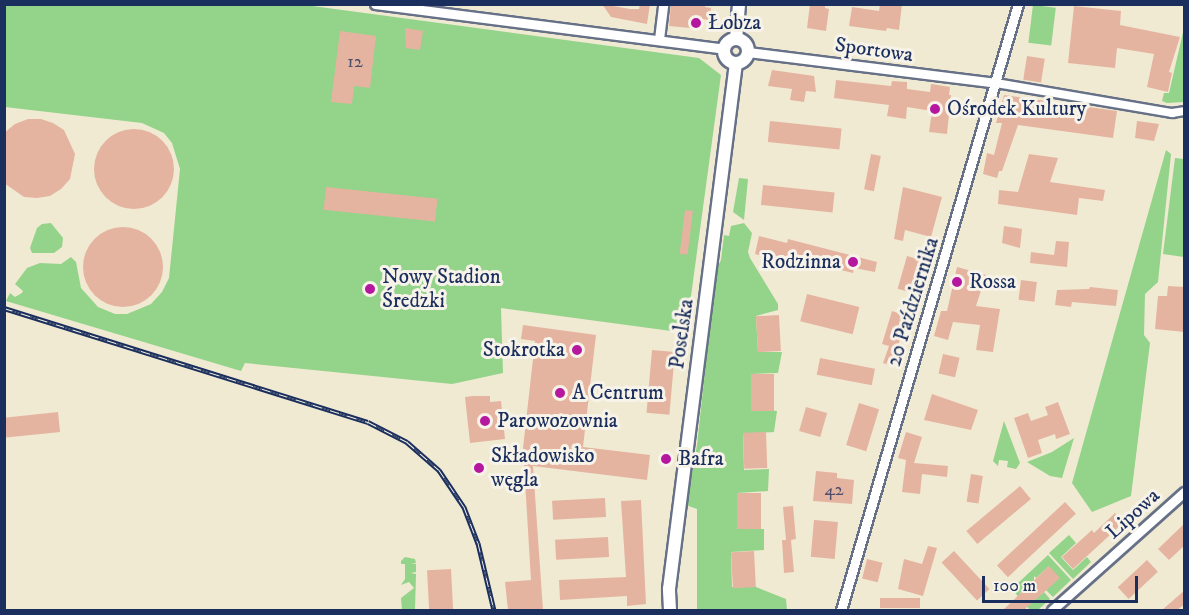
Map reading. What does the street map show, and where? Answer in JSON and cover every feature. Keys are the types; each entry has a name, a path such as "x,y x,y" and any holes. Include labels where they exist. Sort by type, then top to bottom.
{"street":[{"path":"659,39 663,4"},
{"path":"736,39 739,4"},
{"name":"20 Października","path":"841,610 1018,4"},
{"path":"377,5 724,49"},
{"path":"736,39 745,43 748,52 744,60 736,63 727,58 724,49 728,42 736,39"},
{"name":"Sportowa","path":"748,52 996,83"},
{"name":"Poselska","path":"670,610 669,589 736,63"},
{"path":"996,83 1172,113 1185,111"},
{"name":"Lipowa","path":"1052,610 1185,492"}],"green space":[{"path":"4,5 305,5 699,58 721,75 686,333 501,308 503,373 452,384 245,363 241,371 6,301 10,293 15,297 22,293 23,291 15,284 27,268 40,263 61,264 71,257 76,262 81,288 98,307 115,314 127,314 151,304 162,292 169,278 180,169 172,143 164,133 142,123 5,107"},
{"path":"1033,5 1056,8 1051,46 1028,43"},
{"path":"1184,28 1184,102 1167,103 1162,101 1164,93 1169,93"},
{"path":"1166,150 1171,154 1158,282 1145,294 1144,335 1150,343 1131,496 1092,512 1072,483"},
{"path":"1175,158 1184,159 1184,257 1163,254"},
{"path":"739,178 748,179 744,220 733,212"},
{"path":"51,223 63,238 62,247 54,253 32,253 30,248 37,228 42,224"},
{"path":"744,223 752,233 748,252 750,258 778,304 778,310 756,316 758,352 782,352 778,373 752,374 766,410 777,411 774,432 743,434 744,470 769,469 768,491 737,493 738,529 764,529 764,550 731,552 732,587 756,587 786,599 787,610 697,610 697,509 686,505 697,445 716,270 721,260 724,235 729,236 731,226"},
{"path":"1004,421 1020,463 1016,469 1007,467 1008,461 999,460 998,466 993,461"},
{"path":"1074,438 1062,478 1050,476 1027,462 1052,452"},
{"path":"1069,535 1076,543 1061,557 1073,570 1087,557 1091,562 1073,579 1049,553"},
{"path":"1048,555 1071,580 1053,597 1046,590 1049,566 1036,578 1034,576 1034,580 1020,593 1030,604 1044,592 1050,599 1038,610 1030,610 1016,594 1014,587"},
{"path":"405,557 415,559 416,563 411,564 416,564 416,572 411,573 416,574 415,610 402,610 401,598 414,588 409,582 401,585 405,579 405,564 401,564 401,561"}],"building":[{"path":"602,4 639,9 640,4 650,4 647,24 611,17"},
{"path":"671,4 705,4 705,7 711,8 709,20 702,19 701,29 669,26"},
{"path":"810,4 825,4 825,8 829,9 826,31 807,28"},
{"path":"880,4 902,4 899,30 887,28 886,31 849,26 852,7 879,11"},
{"path":"1074,6 1121,11 1120,25 1180,37 1169,72 1172,73 1168,92 1147,87 1154,54 1117,48 1115,68 1068,63"},
{"path":"405,28 423,31 420,50 406,48"},
{"path":"340,31 376,36 370,88 354,86 352,104 331,102"},
{"path":"1027,56 1045,59 1041,83 1023,80"},
{"path":"772,70 814,76 816,92 806,91 804,102 790,100 792,89 768,86"},
{"name":"Ośrodek Kultury","path":"836,80 891,86 892,81 907,82 907,89 930,92 931,84 950,87 947,134 929,132 932,111 907,107 906,119 887,116 889,105 834,98"},
{"path":"1004,95 1117,111 1113,138 1018,125 1002,171 999,171 997,178 983,174 987,153 994,155 1002,123 996,123"},
{"path":"28,119 41,119 64,130 75,154 70,179 50,196 24,197 4,183 4,133 15,124"},
{"path":"770,121 842,129 839,149 768,142"},
{"path":"1137,121 1159,124 1154,141 1135,138"},
{"path":"134,129 156,136 162,141 173,161 174,169 167,191 162,197 142,208 134,209 112,202 106,197 95,177 94,169 101,147 106,141 126,130"},
{"path":"871,154 881,156 874,191 864,189"},
{"path":"1029,154 1058,158 1050,182 1105,190 1103,201 1079,198 1077,215 998,204 999,190 1018,192"},
{"path":"763,185 835,193 833,212 761,205"},
{"path":"326,187 437,199 435,222 324,210"},
{"path":"903,187 942,197 931,237 905,230 903,241 894,239"},
{"path":"685,210 693,211 688,255 680,254"},
{"path":"1004,226 1022,229 1020,248 1002,243"},
{"path":"123,227 138,230 151,239 160,252 163,267 160,282 151,295 138,304 123,307 108,304 95,295 86,282 83,267 86,252 95,239 108,230"},
{"path":"759,236 787,243 788,239 877,262 875,272 854,268 853,273 784,256 783,261 755,254"},
{"path":"1056,241 1069,242 1067,267 1030,263 1031,252 1054,255"},
{"path":"907,256 924,261 915,294 898,289"},
{"path":"957,267 986,275 976,306 1000,309 993,352 976,350 980,325 953,322 948,340 934,336 941,311 947,311"},
{"path":"1021,280 1037,282 1034,302 1019,300"},
{"path":"1168,286 1185,287 1185,332 1155,329 1158,296 1167,296"},
{"path":"1090,287 1118,290 1116,306 1072,302 1071,307 1055,305 1057,290 1089,289"},
{"path":"807,294 859,307 853,334 800,321"},
{"path":"892,311 907,316 892,366 883,363 889,346 882,344"},
{"path":"779,315 781,351 758,352 756,316"},
{"name":"A Centrum","path":"523,325 596,335 583,447 650,455 647,480 533,466 543,610 508,610 505,582 531,580 523,448 535,341 521,339"},
{"path":"652,350 675,352 669,415 647,413"},
{"path":"943,354 960,358 955,377 939,373"},
{"path":"820,358 875,369 872,385 817,375"},
{"path":"751,374 774,374 774,411 751,411"},
{"path":"932,394 978,410 971,430 924,420"},
{"name":"Parowozownia","path":"490,396 490,402 501,401 505,439 470,443 465,397"},
{"path":"1058,402 1070,434 1056,439 1055,434 1038,440 1042,453 1028,458 1014,418 1028,413 1031,421 1048,415 1045,407"},
{"path":"859,403 879,409 866,451 846,445"},
{"path":"806,407 827,413 820,437 799,431"},
{"path":"58,412 60,432 6,438 4,418"},
{"path":"766,432 767,468 744,469 743,433"},
{"path":"906,432 922,437 914,463 948,466 947,477 922,474 920,494 902,492 906,460 898,458"},
{"path":"816,471 837,473 837,478 854,480 852,504 813,501"},
{"path":"971,474 983,476 978,504 967,502"},
{"path":"1020,486 1031,499 977,544 966,531"},
{"path":"737,493 761,493 761,529 737,529"},
{"path":"605,498 606,517 553,520 552,501"},
{"path":"641,500 646,604 627,606 627,596 560,600 559,580 626,577 621,501"},
{"path":"1065,502 1076,514 1008,577 997,565"},
{"path":"793,506 796,539 791,540 794,572 784,573 782,540 786,540 783,507"},
{"path":"1115,513 1124,522 1073,569 1062,557 1092,530 1094,533"},
{"path":"814,520 838,522 835,559 811,557"},
{"path":"1185,523 1185,545 1169,560 1158,549"},
{"path":"608,537 609,557 556,560 555,540"},
{"path":"928,546 937,548 923,596 898,589 904,559 922,564"},
{"path":"754,551 756,587 733,588 731,552"},
{"path":"954,551 989,589 977,601 942,563"},
{"path":"867,559 883,563 878,582 862,578"},
{"path":"1147,560 1158,572 1129,599 1118,587"},
{"path":"1049,566 1060,578 1024,610 1003,610"},
{"path":"451,569 453,610 429,610 427,570"},
{"path":"1185,590 1185,604 1177,610 1162,610"},
{"path":"880,598 920,598 920,608 880,608"}],"railway":[{"path":"4,308 368,422 407,442 439,470 464,507 478,543 494,610"}],"place":[{"name":"Łobza","path":"696,23"},
{"name":"Ośrodek Kultury","path":"935,109"},
{"name":"Rodzinna","path":"853,262"},
{"name":"Rossa","path":"957,282"},
{"name":"Nowy Stadion Średzki","path":"370,289"},
{"name":"Stokrotka","path":"577,350"},
{"name":"A Centrum","path":"560,393"},
{"name":"Parowozownia","path":"485,421"},
{"name":"Bafra","path":"666,459"},
{"name":"Składowisko węgla","path":"479,468"}]}
